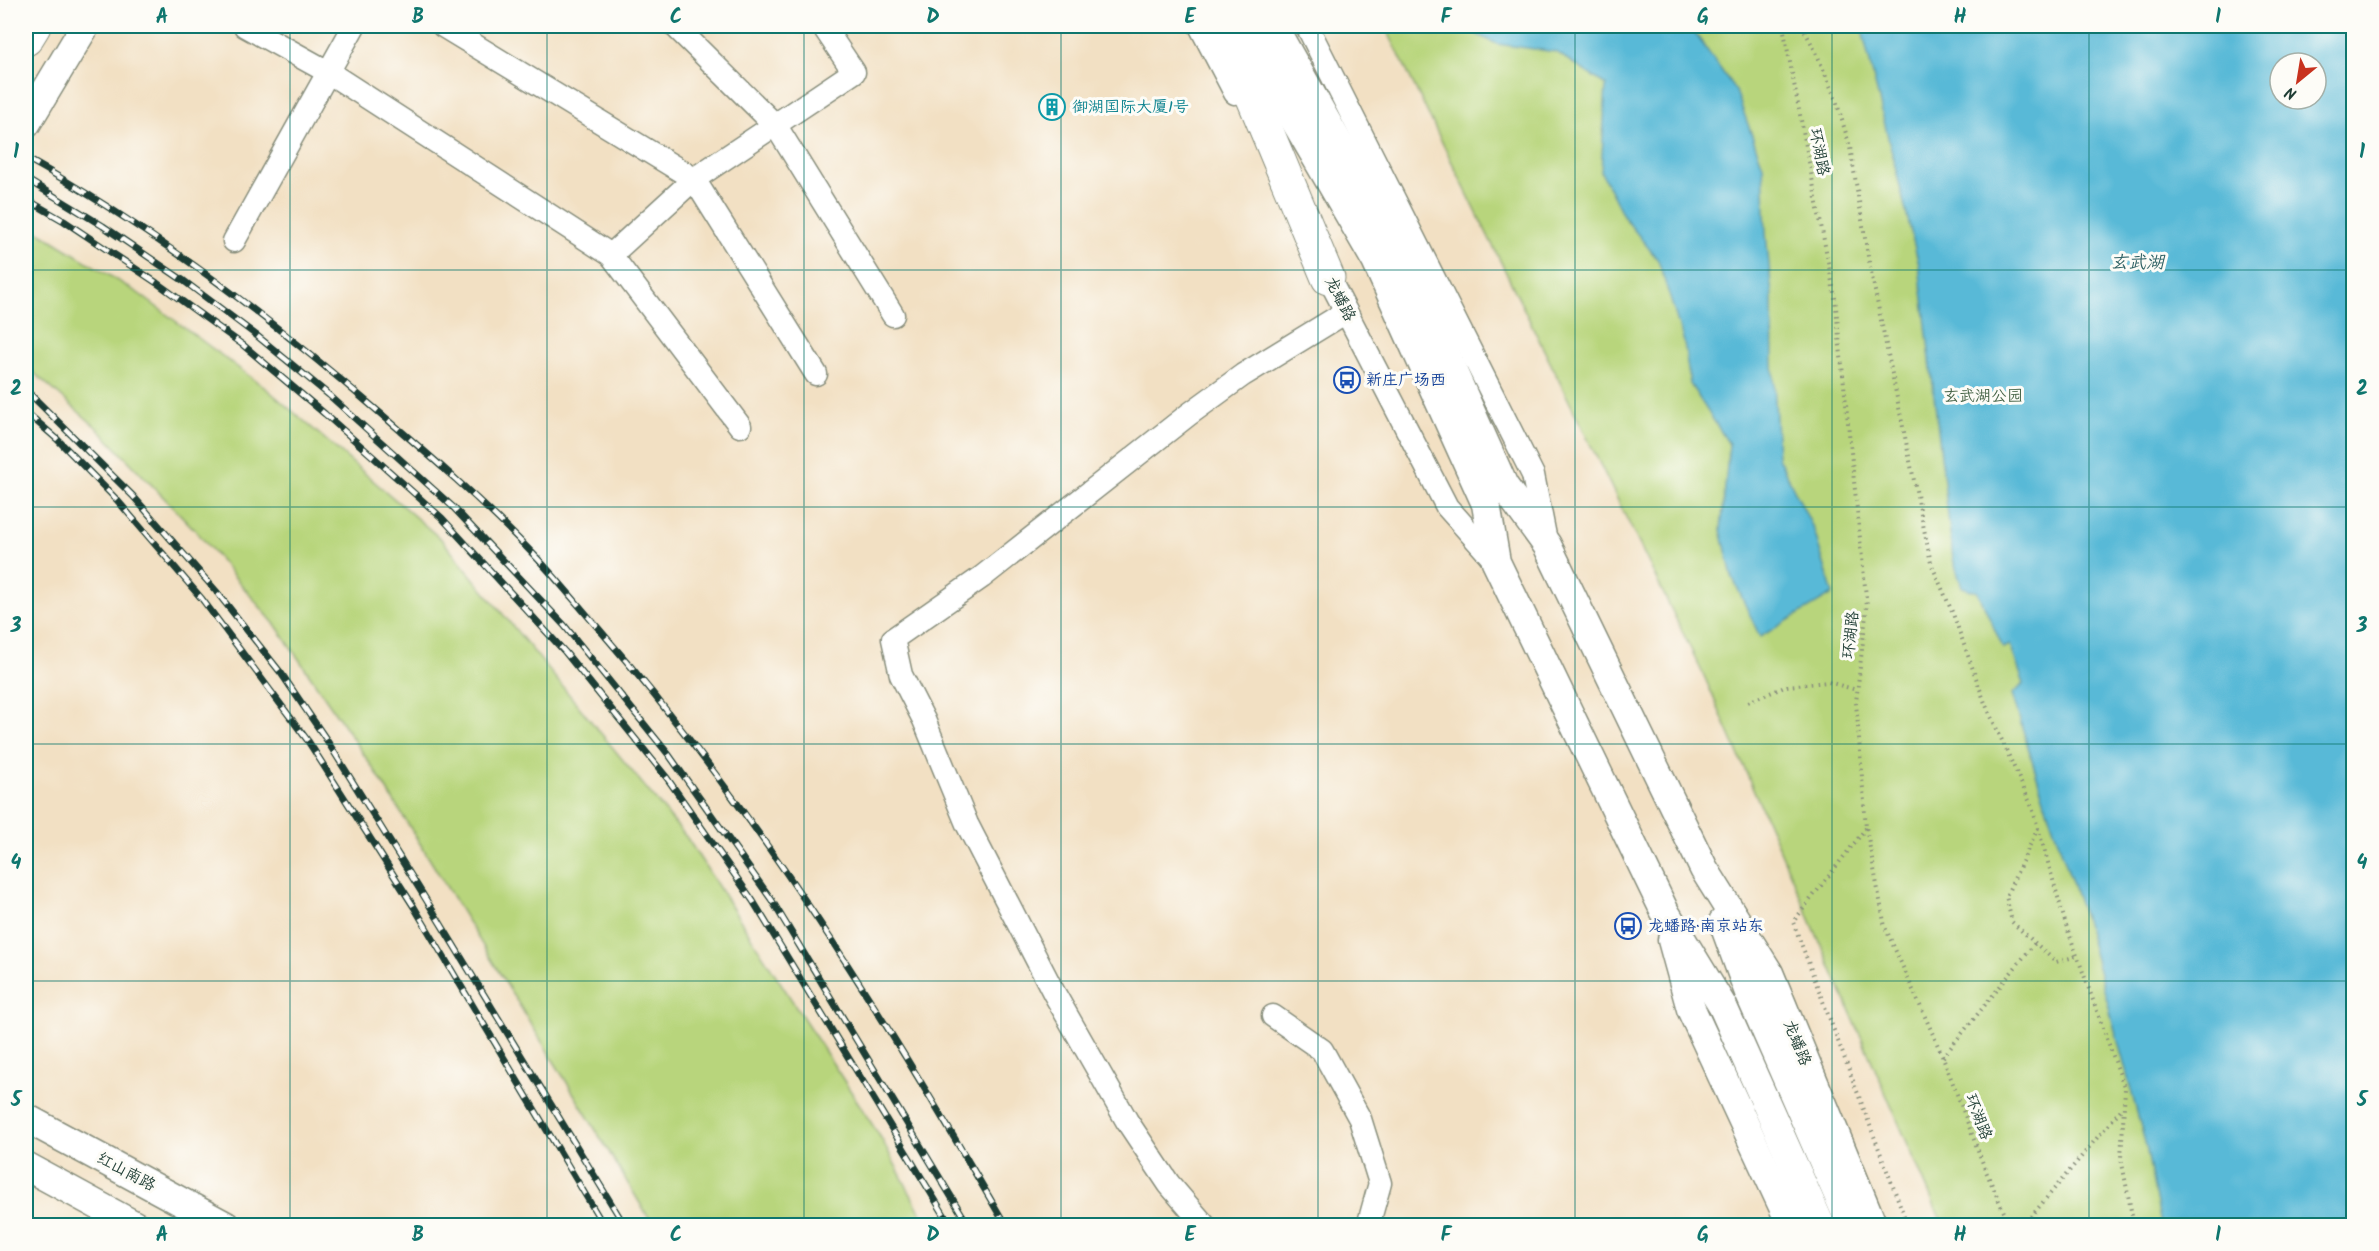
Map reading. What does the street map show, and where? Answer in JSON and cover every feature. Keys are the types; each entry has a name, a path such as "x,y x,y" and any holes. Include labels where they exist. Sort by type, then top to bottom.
{"highway":[{"path":"26,39 34,26"},
{"path":"1223,26 1328,278"}],"main road":[{"path":"26,124 85,26"},
{"name":"龙蟠路","path":"1244,26 1290,112 1376,261 1495,495 1547,545 1704,869 1748,990 1852,1226"},
{"name":"龙蟠路","path":"1273,26 1398,249 1495,495 1497,562 1665,912 1724,1007 1821,1226"},
{"name":"龙蟠路","path":"1704,869 1769,973 1873,1226"},
{"name":"龙蟠路","path":"1665,912 1691,1009 1792,1226"},
{"name":"红山南路","path":"26,1118 226,1226"},
{"path":"26,1166 136,1226"}],"street":[{"path":"245,26 328,72 610,255 741,426"},
{"path":"234,241 354,26"},
{"path":"443,26 694,178 816,374"},
{"path":"675,26 776,126 893,315"},
{"path":"610,255 694,178 776,126 854,72 823,26"},
{"name":"龙蟠路","path":"1200,26 1447,507 1497,562"},
{"name":"龙蟠路","path":"1307,26 1533,475 1547,545"},
{"path":"1205,1226 1169,1184 1127,1121 1054,993 967,824 924,720 901,675 893,639 982,577 1188,415 1243,375 1346,312"},
{"path":"1273,1016 1322,1050 1359,1119 1380,1183 1368,1226"}],"path":[{"name":"环湖路","path":"1783,26 1836,310 1867,606 1856,702 1866,827 1885,927 1943,1057 1985,1169 2010,1226"},
{"path":"1802,26 1816,52 1836,100 1850,147 1869,262 1931,563 1953,614 1985,703 2032,807 2077,956 2125,1089 2121,1158 2134,1226"},
{"path":"1748,702 1787,686 1828,682 1857,690"},
{"path":"1866,827 1793,922 1908,1226"},
{"path":"2038,828 2006,896 2012,922 2056,962 2077,956"},
{"path":"1943,1057 2035,943"},
{"path":"2023,1226 2124,1105"}],"green space":[{"name":"玄武湖公园","path":"1385,26 2353,26 2353,1225 1943,1225 1705,678"},
{"path":"26,224 138,293 268,390 442,540 687,838 881,1138 927,1225 653,1225 379,777 277,627 195,530 96,427 26,366"}],"water":[{"path":"1459,26 1635,26 1695,33 1736,91 1763,166 1772,296 1778,457 1814,530 1833,594 1760,637 1732,576 1721,530 1729,444 1690,384 1684,342 1658,260 1624,217 1601,172 1606,85 1556,52 1497,44"},
{"name":"玄武湖","path":"1861,26 2353,26 2353,1225 2161,1225 2146,1146 2087,926 2046,806 2012,694 2024,684 2010,645 2003,648 1978,592 1962,587 1953,559 1919,265"}],"railway":[{"path":"26,158 162,243 291,339 456,480 517,537 544,566 657,698 765,843 866,993 1006,1226"},
{"path":"26,179 103,226 184,281 256,335 329,395 453,507 564,625 669,755 771,899 969,1226"},
{"path":"26,199 64,221 157,283 243,345 442,518 565,652 667,778 753,901 951,1226"},
{"path":"26,390 133,496 216,591 281,673 326,739 422,893 625,1226"},
{"path":"26,412 57,439 117,500 202,599 308,741 414,907 604,1226"}],"place":[{"name":"御湖国际大厦1号","path":"1052,107"},
{"name":"新庄广场西","path":"1347,380"},
{"name":"龙蟠路·南京站东","path":"1628,926"}]}
